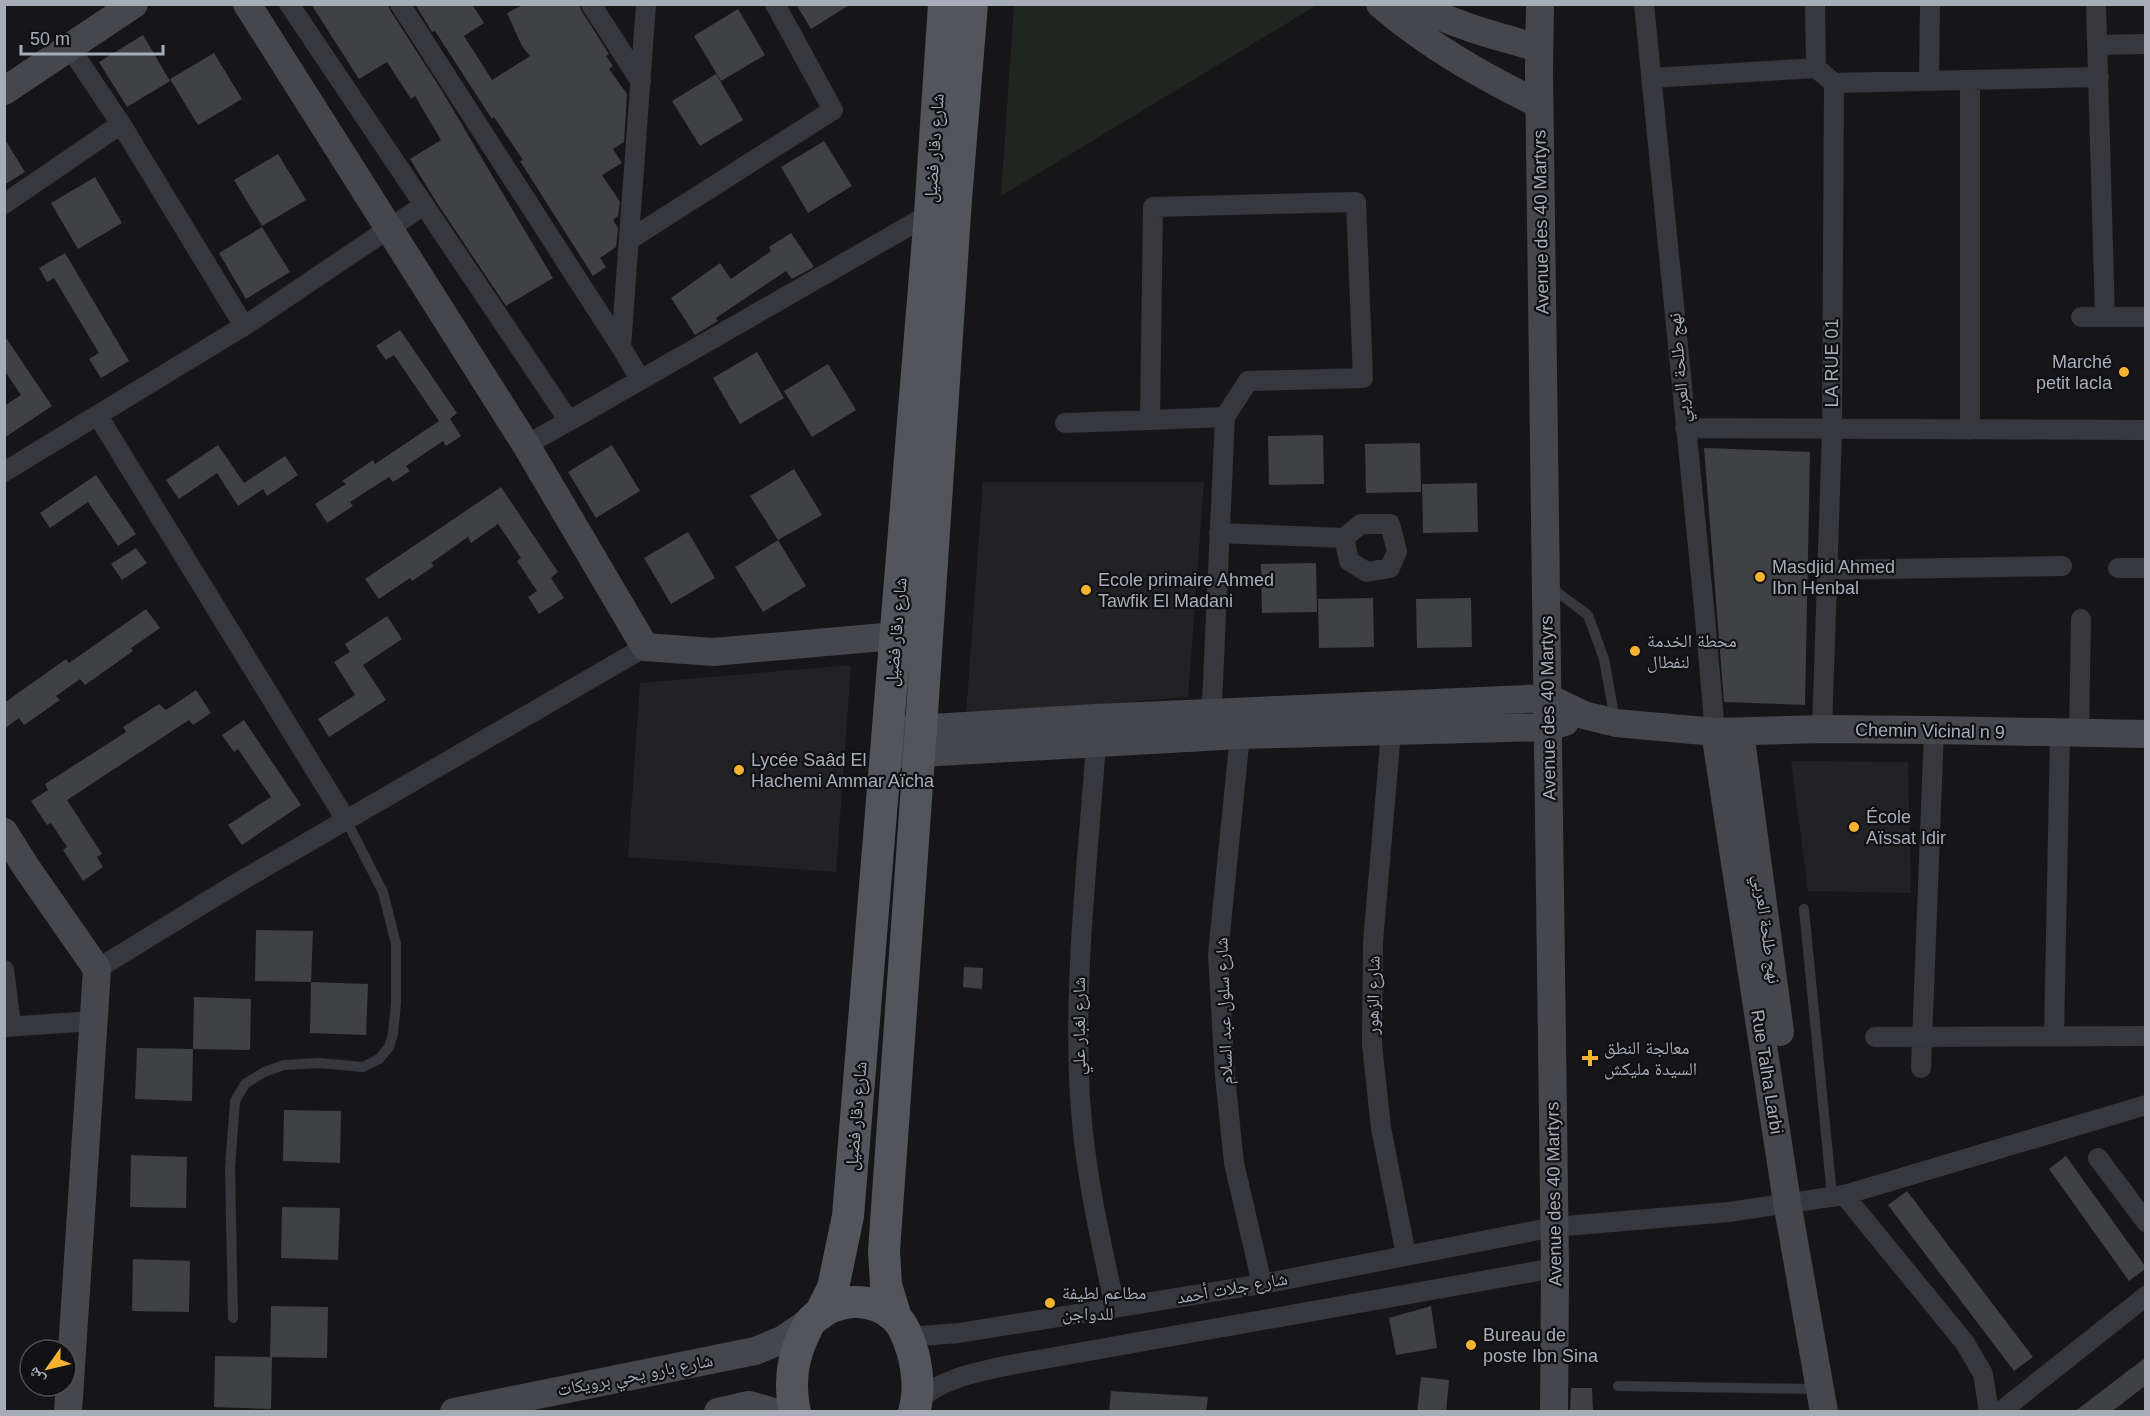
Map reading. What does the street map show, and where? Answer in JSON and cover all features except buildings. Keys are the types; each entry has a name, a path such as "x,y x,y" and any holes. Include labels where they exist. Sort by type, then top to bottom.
{"main road":[{"name":"شارع دقار فضيل","path":"915,1406 918,1371 886,1285 884,1251 921,741 943,206 944,4"},
{"name":"شارع دقار فضيل","path":"795,1412 792,1398 792,1374 797,1350 833,1288 849,1216 895,636 943,206 972,4"},
{"path":"815,1318 830,1308 848,1302 868,1302 883,1308 902,1328"}],"street":[{"path":"4,91 134,4"},
{"path":"247,4 526,444 645,647"},
{"path":"289,4 569,421"},
{"path":"400,4 640,379"},
{"path":"591,4 641,82"},
{"path":"621,347 646,4"},
{"path":"629,240 833,110 774,4"},
{"path":"1380,4 1442,52 1493,82 1539,104"},
{"name":"Avenue des 40 Martyrs","path":"1540,4 1539,104 1555,1268 1554,1412"},
{"name":"نهج طلحة العربي","path":"1644,4 1704,607 1728,732"},
{"path":"1815,4 1816,68"},
{"path":"1929,81 1930,4"},
{"path":"2096,4 2105,317"},
{"path":"1429,9 1466,28 1539,48"},
{"path":"2097,45 2145,44"},
{"path":"70,48 122,124 244,326"},
{"path":"1652,78 1816,68 1834,83 2099,77"},
{"path":"1970,80 1970,430"},
{"name":"LA RUE 01","path":"1822,729 1832,429 1834,83"},
{"path":"4,204 122,124"},
{"path":"1150,420 1153,207 1356,202 1363,378 1248,381 1225,417 1211,725"},
{"path":"4,472 244,326 424,205"},
{"path":"526,444 943,206"},
{"path":"2081,317 2145,317"},
{"path":"98,416 346,820"},
{"path":"1065,423 1225,417"},
{"path":"1685,428 2145,430"},
{"path":"1219,533 1344,538"},
{"path":"1827,570 2062,566"},
{"path":"2118,568 2145,568"},
{"path":"2054,1038 2069,733 2081,619"},
{"path":"97,969 346,820 645,647 713,652 895,636"},
{"path":"886,743 1211,725 1548,698"},
{"name":"Chemin Vicinal n 9","path":"1548,698 1584,716 1616,723 1728,732 1822,729 2145,734"},
{"path":"921,741 1096,742 1211,725 1240,735 1549,727 1584,716"},
{"path":"1921,1068 1934,730"},
{"name":"شارع الزهور","path":"1391,732 1373,942 1372,1044 1381,1128 1406,1256"},
{"name":"Rue Talha Larbi","path":"1728,732 1795,1201 1828,1400"},
{"name":"شارع سلول عبد السلام","path":"1240,735 1218,954 1225,1076 1234,1163 1262,1284"},
{"name":"شارع لغبار علي","path":"1096,742 1078,982 1080,1097 1091,1193 1114,1307"},
{"path":"4,832 15,867 97,969 68,1412"},
{"path":"4,970 7,1022 93,1022"},
{"path":"1875,1037 2145,1036"},
{"name":"شارع جلات أحمد","path":"902,1328 959,1333 1262,1284 1554,1227 1729,1212 1838,1196 2145,1105"},
{"path":"2098,1158 2145,1222"},
{"path":"1838,1196 1965,1343 1983,1374 1989,1412"},
{"name":"شارع جلات أحمد","path":"915,1406 935,1387 964,1375 1010,1365 1555,1268"},
{"path":"2000,1412 2145,1296"},
{"name":"شارع بارو يحي برويكات","path":"454,1412 755,1351 782,1340 815,1318"},
{"path":"718,1412 749,1405 774,1412"}],"lane":[{"path":"1547,585 1588,615 1604,660 1616,723"},
{"path":"233,1318 230,1167 235,1101 245,1084 264,1072 284,1065 320,1063 363,1067 379,1059 389,1047 393,1034 396,1003 396,944 383,892 346,820"},
{"path":"1804,909 1838,1196"},
{"path":"1618,1386 1828,1400"}],"shaded area":[{"path":"1014,4 1317,5 1001,196"},
{"name":"Ecole primaire Ahmed Tawfik El Madani","path":"983,482 1204,482 1188,697 966,715"},
{"name":"Lycée Saâd El Hachemi Ammar Aïcha","path":"851,665 836,872 628,857 640,683"},
{"name":"École Aïssat Idir","path":"1791,761 1908,762 1911,893 1808,891"}],"place":[{"name":"Marché petit lacla","path":"2124,372"},
{"name":"Masdjid Ahmed Ibn Henbal","path":"1760,577"},
{"name":"Ecole primaire Ahmed Tawfik El Madani","path":"1086,590"},
{"name":"محطة الخدمة لنفطال","path":"1635,651"},
{"name":"Lycée Saâd El Hachemi Ammar Aïcha","path":"739,770"},
{"name":"École Aïssat Idir","path":"1854,827"},
{"name":"معالجة النطق السيدة مليكش","path":"1590,1058"},
{"name":"مطاعم لطيفة للدواجن","path":"1050,1303"},
{"name":"Bureau de poste Ibn Sina","path":"1471,1345"}]}
